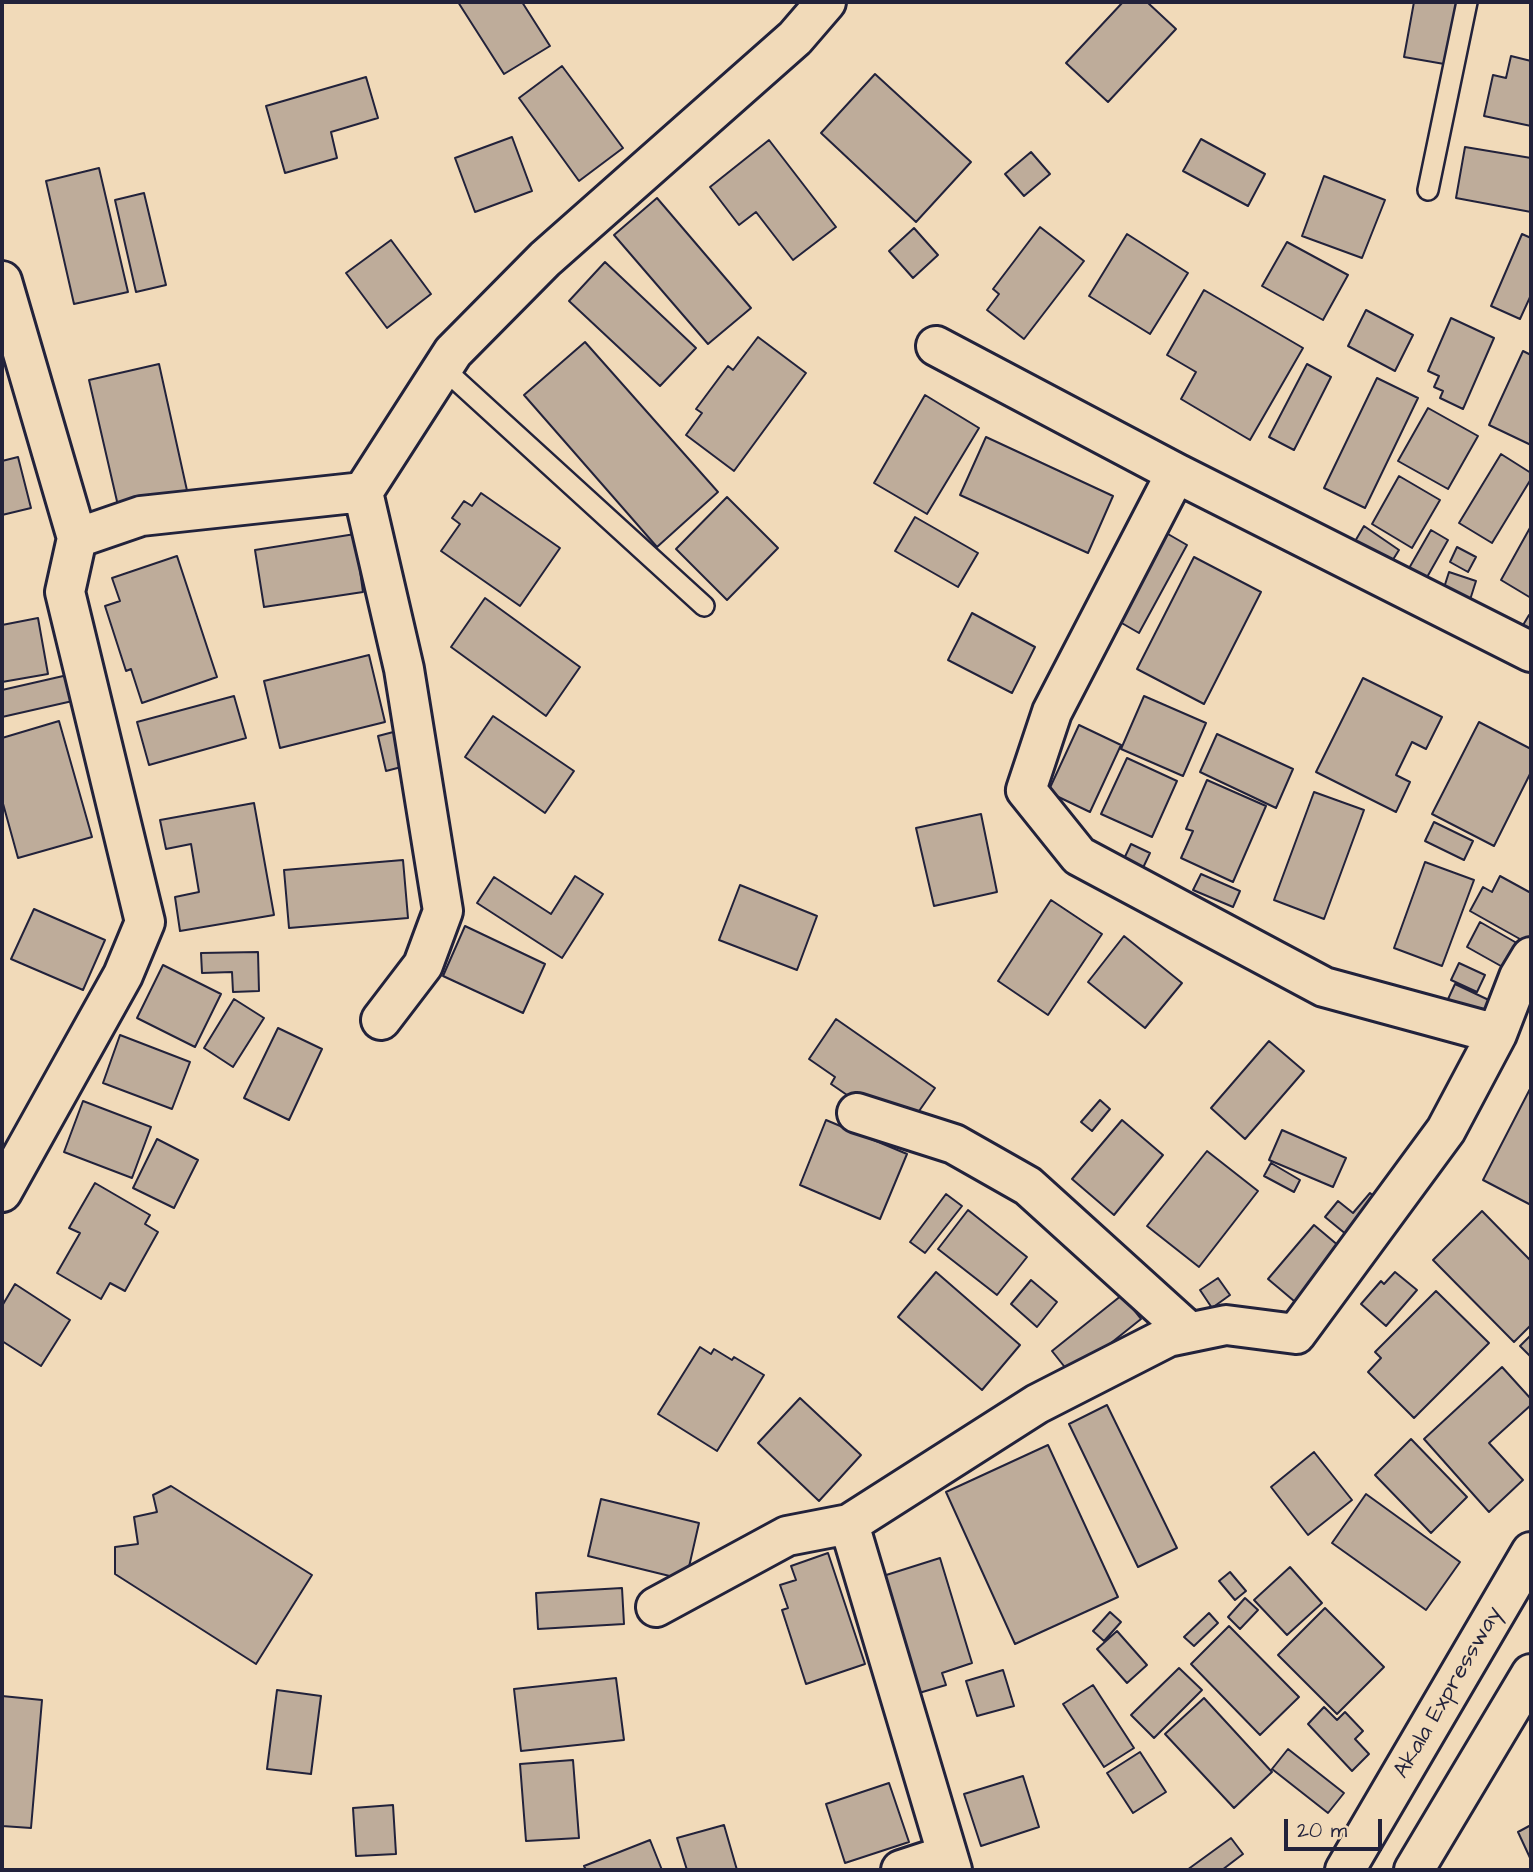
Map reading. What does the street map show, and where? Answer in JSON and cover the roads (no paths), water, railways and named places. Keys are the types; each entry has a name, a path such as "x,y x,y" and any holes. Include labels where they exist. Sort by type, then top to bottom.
{"street":[{"path":"381,1020 423,965 443,911 404,669 363,492 453,352 545,259 795,38 826,2"},
{"path":"2,281 77,538 65,592 145,922 124,975 2,1192"},
{"path":"936,346 1176,473 1531,652"},
{"path":"1176,473 1052,712 1026,790 1079,856 1324,987 1497,1034"},
{"path":"77,538 141,516 363,492"},
{"path":"656,1607 787,1536 849,1524 1037,1404 1168,1337 1226,1325 1296,1334 1446,1130 1527,974"},
{"path":"857,1113 954,1144 1028,1186 1188,1331"},
{"path":"849,1524 950,1862 901,1870"},
{"name":"Akala Expressway","path":"1345,1870 1531,1552"},
{"path":"1414,1870 1531,1674"}],"lane":[{"path":"1428,190 1467,2"},
{"path":"443,368 704,606"}]}
